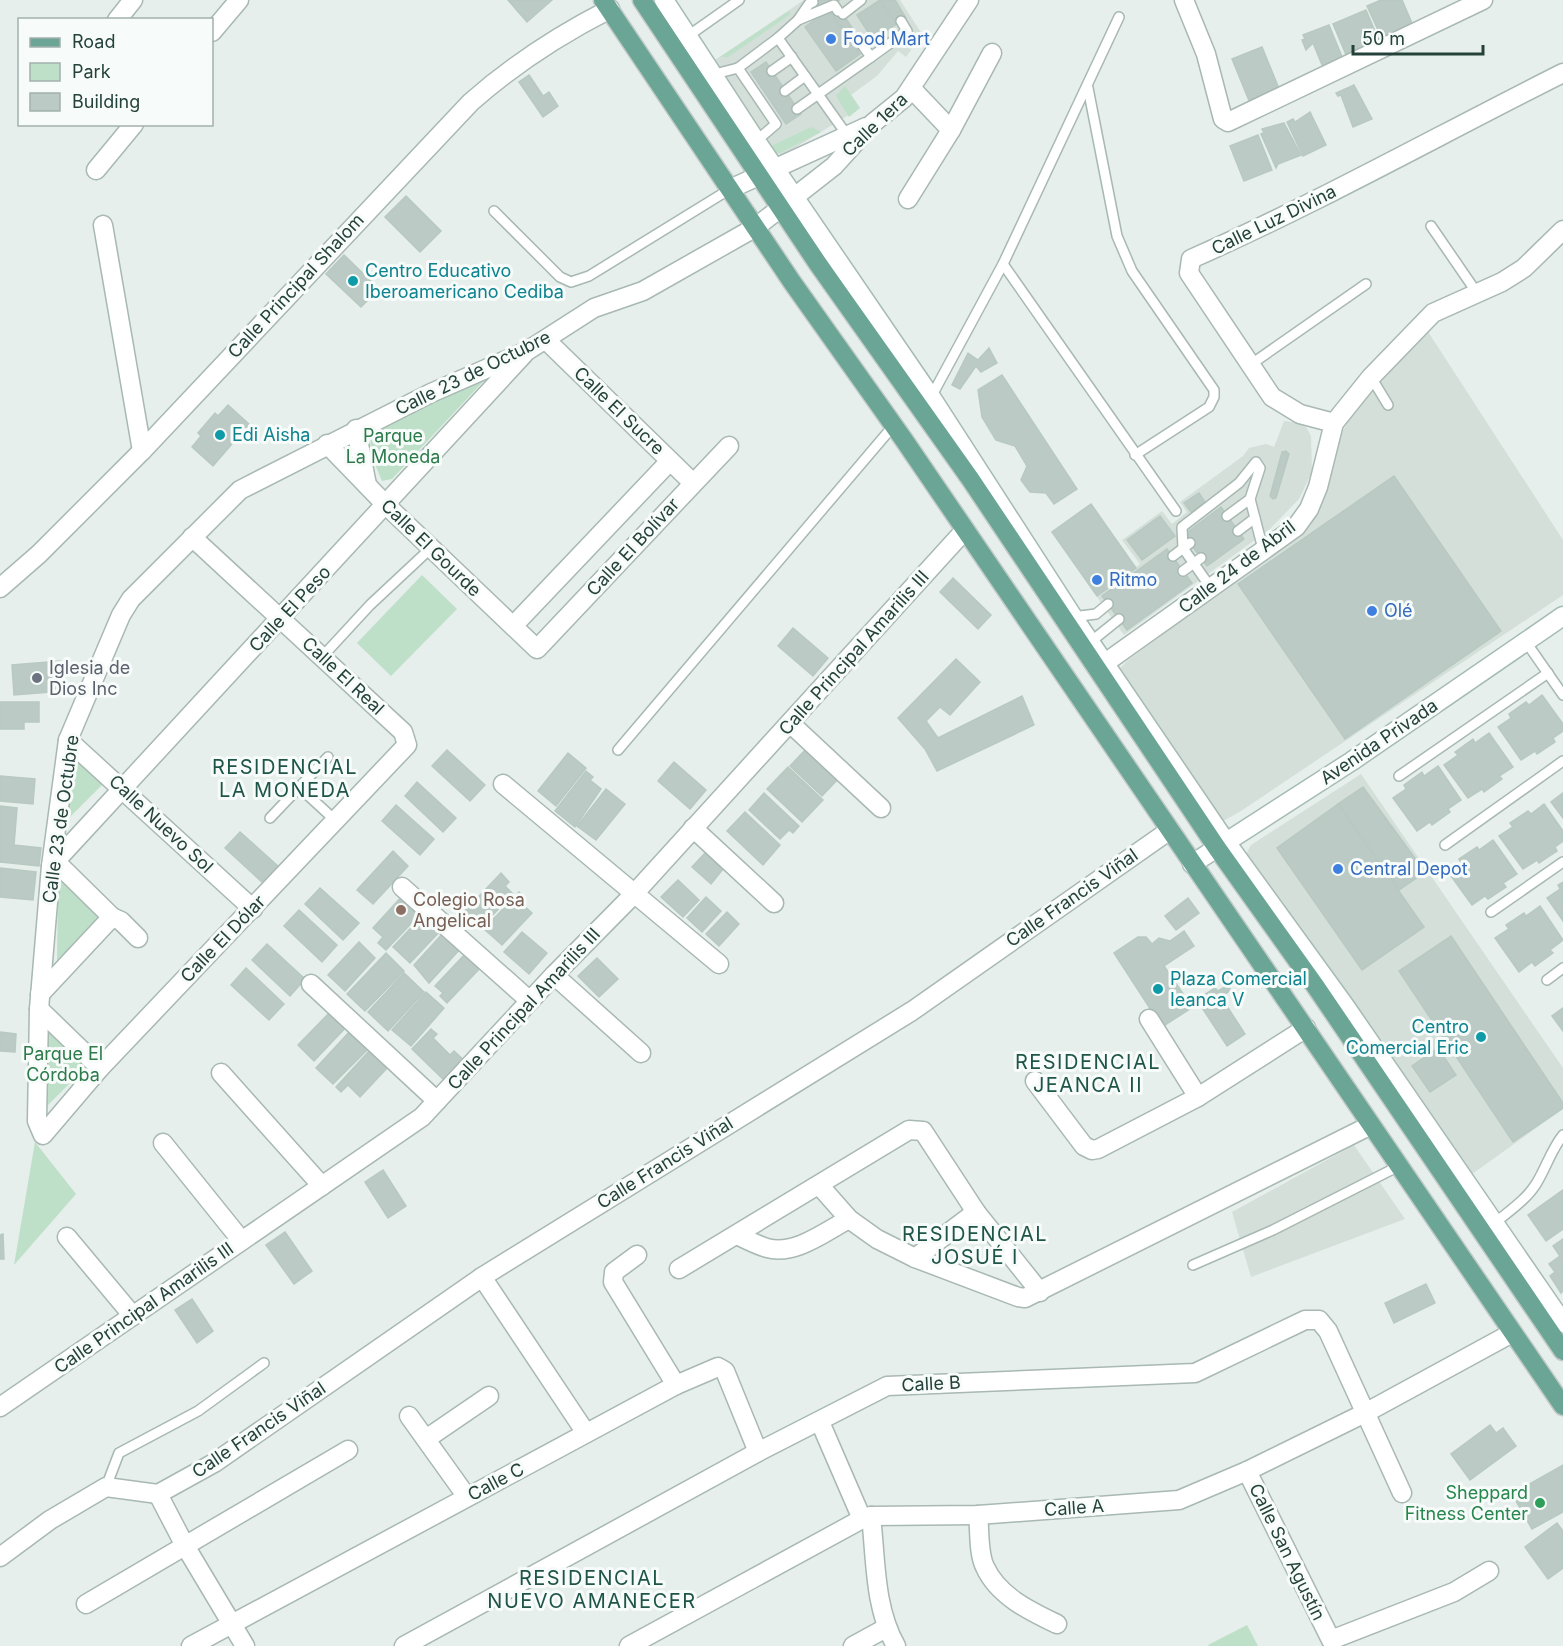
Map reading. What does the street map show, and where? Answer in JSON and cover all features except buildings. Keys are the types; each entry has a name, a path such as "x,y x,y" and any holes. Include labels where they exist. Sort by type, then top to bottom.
{"main road":[{"path":"642,0 695,80 750,146 767,171 781,208 927,404 1316,987 1551,1307 1563,1351"},
{"path":"607,5 729,189 894,425 1563,1406"}],"street":[{"path":"119,18 133,0"},
{"path":"213,31 238,0"},
{"path":"664,0 714,74 750,146"},
{"name":"Calle 1era","path":"756,227 834,166 873,123 912,89 969,0"},
{"path":"1184,0 1206,54 1223,119 1228,122 1483,0"},
{"name":"Calle Principal Shalom","path":"0,588 39,554 142,452 471,102 500,76 607,5"},
{"path":"908,200 951,130 992,53"},
{"name":"Calle Luz Divina","path":"1334,423 1316,420 1285,406 1272,396 1189,273 1191,260 1280,219 1448,130 1563,73"},
{"path":"912,89 951,130"},
{"path":"729,189 873,123"},
{"path":"96,170 132,126"},
{"path":"767,171 796,196 927,404"},
{"path":"103,225 142,452"},
{"name":"Calle 23 de Octubre","path":"43,1135 37,1121 40,1001 68,740 121,615 131,599 240,490 356,429 527,351 594,308 642,291 756,227"},
{"name":"Calle 24 de Abril","path":"1105,663 1154,624 1211,588 1296,527 1309,509 1318,487 1334,423 1371,377 1433,313 1524,268 1563,230"},
{"name":"Calle El Sucre","path":"546,340 693,483"},
{"name":"Calle El Peso","path":"53,864 527,351"},
{"path":"356,429 367,486"},
{"name":"Calle El Gourde","path":"327,444 386,505 537,649"},
{"name":"Calle El Bolívar","path":"537,649 729,446"},
{"name":"Calle El Bolívar","path":"513,626 670,461"},
{"name":"Calle Principal Amarilis III","path":"3,1399 133,1316 422,1117 554,975 633,895 965,530"},
{"name":"Calle El Real","path":"192,537 403,732 407,746"},
{"name":"Avenida Privada","path":"1192,864 1352,761 1563,616"},
{"path":"1088,644 1105,663 1221,845 1345,1006 1563,1323"},
{"path":"790,723 881,808"},
{"name":"Calle Nuevo Sol","path":"68,740 252,909"},
{"name":"Calle El Dólar","path":"43,1135 100,1068 407,746"},
{"path":"502,784 718,964"},
{"path":"693,828 774,903"},
{"name":"Calle Francis Viñal","path":"158,1494 214,1463 482,1277 912,1011 1170,830"},
{"path":"53,864 138,938"},
{"path":"402,887 530,1001"},
{"path":"100,1068 40,1001 112,917"},
{"path":"554,975 641,1053"},
{"path":"311,984 437,1101"},
{"path":"1149,1019 1198,1097"},
{"path":"1035,1081 1084,1146 1092,1150 1198,1097 1306,1028"},
{"path":"221,1073 321,1186"},
{"path":"819,1185 849,1219 877,1239 915,1258 1018,1297 1040,1292 1371,1125"},
{"path":"679,1269 909,1130 917,1129 924,1131 976,1212 1040,1292"},
{"path":"163,1143 241,1240"},
{"path":"915,1258 976,1212"},
{"path":"737,1235 767,1248 780,1250 794,1248 849,1219"},
{"path":"67,1237 133,1316"},
{"path":"637,1256 614,1272 613,1282 676,1385"},
{"path":"482,1277 586,1433"},
{"name":"Calle B","path":"404,1646 758,1452 887,1386 1195,1372 1305,1320 1319,1320 1328,1331 1367,1412 1402,1493"},
{"name":"Calle A","path":"629,1646 867,1517 978,1515 1179,1500 1247,1471 1367,1412 1512,1334"},
{"name":"Calle C","path":"191,1646 676,1385 718,1367 725,1371 758,1452"},
{"path":"426,1439 489,1396"},
{"path":"409,1416 467,1497"},
{"path":"820,1422 867,1517 879,1602 886,1628 896,1646"},
{"path":"86,1604 184,1544 348,1450"},
{"name":"Calle San Agustín","path":"1247,1471 1331,1640 1454,1592 1489,1571"},
{"path":"0,1557 50,1520 106,1487 158,1494 184,1544 245,1646"},
{"path":"978,1515 984,1565 996,1584 1010,1598 1057,1624"},
{"path":"853,1646 886,1628"}],"lane":[{"path":"688,36 739,0"},
{"path":"798,20 834,5 840,13 861,0"},
{"path":"695,80 738,68 778,39 798,20 809,3 813,2"},
{"path":"927,404 1003,264 1088,88 1119,17"},
{"path":"797,108 907,31 901,21"},
{"path":"778,39 848,135"},
{"path":"863,46 871,57"},
{"path":"772,71 792,57"},
{"path":"738,68 755,84 780,122 750,146"},
{"path":"785,91 805,76"},
{"path":"1088,88 1117,236 1124,253 1132,271 1214,390 1214,397 1209,407 1135,455"},
{"path":"494,212 560,277 571,282 589,276 729,189"},
{"path":"1431,226 1477,293"},
{"path":"1003,264 1176,512"},
{"path":"1250,365 1366,284"},
{"path":"1371,377 1388,405"},
{"path":"618,750 894,425"},
{"path":"1211,588 1187,546 1182,527 1239,483 1251,466 1258,462 1260,468 1250,499 1263,549"},
{"path":"1227,516 1250,499"},
{"path":"1238,531 1255,518"},
{"path":"1173,556 1187,546"},
{"path":"322,657 370,605 431,548"},
{"path":"1184,572 1197,561"},
{"path":"1068,617 1096,614 1108,604"},
{"path":"1088,644 1119,619"},
{"path":"1526,642 1563,695"},
{"path":"1399,776 1548,673"},
{"path":"270,818 328,757"},
{"path":"1445,845 1563,761"},
{"path":"299,787 336,821"},
{"path":"1491,912 1563,862"},
{"path":"1547,980 1563,968"},
{"path":"1495,1223 1528,1196 1538,1182 1554,1146 1563,1135"},
{"path":"1193,1265 1273,1230 1399,1166"},
{"path":"106,1487 119,1453 198,1411 264,1363"}],"shaded area":[{"path":"804,0 900,0 922,34 906,57 898,51 877,76 851,95 860,108 785,154 772,155 712,62"},
{"path":"1425,327 1563,540 1563,595 1241,811 1225,820 1213,821 1114,675 1127,661 1297,536 1341,434 1359,401"},
{"path":"1284,421 1299,423 1306,427 1311,436 1312,472 1299,499 1270,529 1124,635 1097,597 1140,564 1122,540 1162,511 1172,524 1187,512 1180,502 1243,456 1249,448 1266,444 1274,447"},
{"path":"1361,774 1563,1068 1563,1109 1451,1189 1245,856 1251,845"},
{"path":"1354,1145 1405,1219 1251,1277 1232,1212"}],"green space":[{"path":"789,11 791,14 728,57 720,57"},
{"path":"845,86 860,108 849,117 836,96"},
{"path":"811,127 821,132 780,153 773,153 769,147"},
{"name":"Parque La Moneda","path":"493,371 392,479 382,481 370,452 371,434"},
{"path":"422,575 457,609 391,676 357,643"},
{"path":"73,752 104,783 63,824"},
{"path":"58,878 99,918 57,966"},
{"name":"Parque El Córdoba","path":"48,1023 89,1064 41,1112"},
{"path":"35,1142 76,1194 14,1265"},
{"path":"1247,1625 1258,1646 1208,1645"}],"place":[{"name":"Food Mart","path":"831,39"},
{"name":"Centro Educativo Iberoamericano Cediba","path":"353,281"},
{"name":"Edi Aisha","path":"220,435"},
{"name":"Ritmo","path":"1097,580"},
{"name":"Olé","path":"1372,611"},
{"name":"Iglesia de Dios Inc","path":"37,678"},
{"name":"Central Depot","path":"1338,869"},
{"name":"Colegio Rosa Angelical","path":"401,910"},
{"name":"Plaza Comercial Ieanca V","path":"1158,989"},
{"name":"Centro Comercial Eric","path":"1481,1037"},
{"name":"Sheppard Fitness Center","path":"1540,1503"}],"district":[{"name":"RESIDENCIAL LA MONEDA","path":"285,778"},
{"name":"RESIDENCIAL JEANCA II","path":"1088,1074"},
{"name":"RESIDENCIAL JOSUÉ I","path":"975,1246"},
{"name":"RESIDENCIAL NUEVO AMANECER","path":"592,1590"}]}
